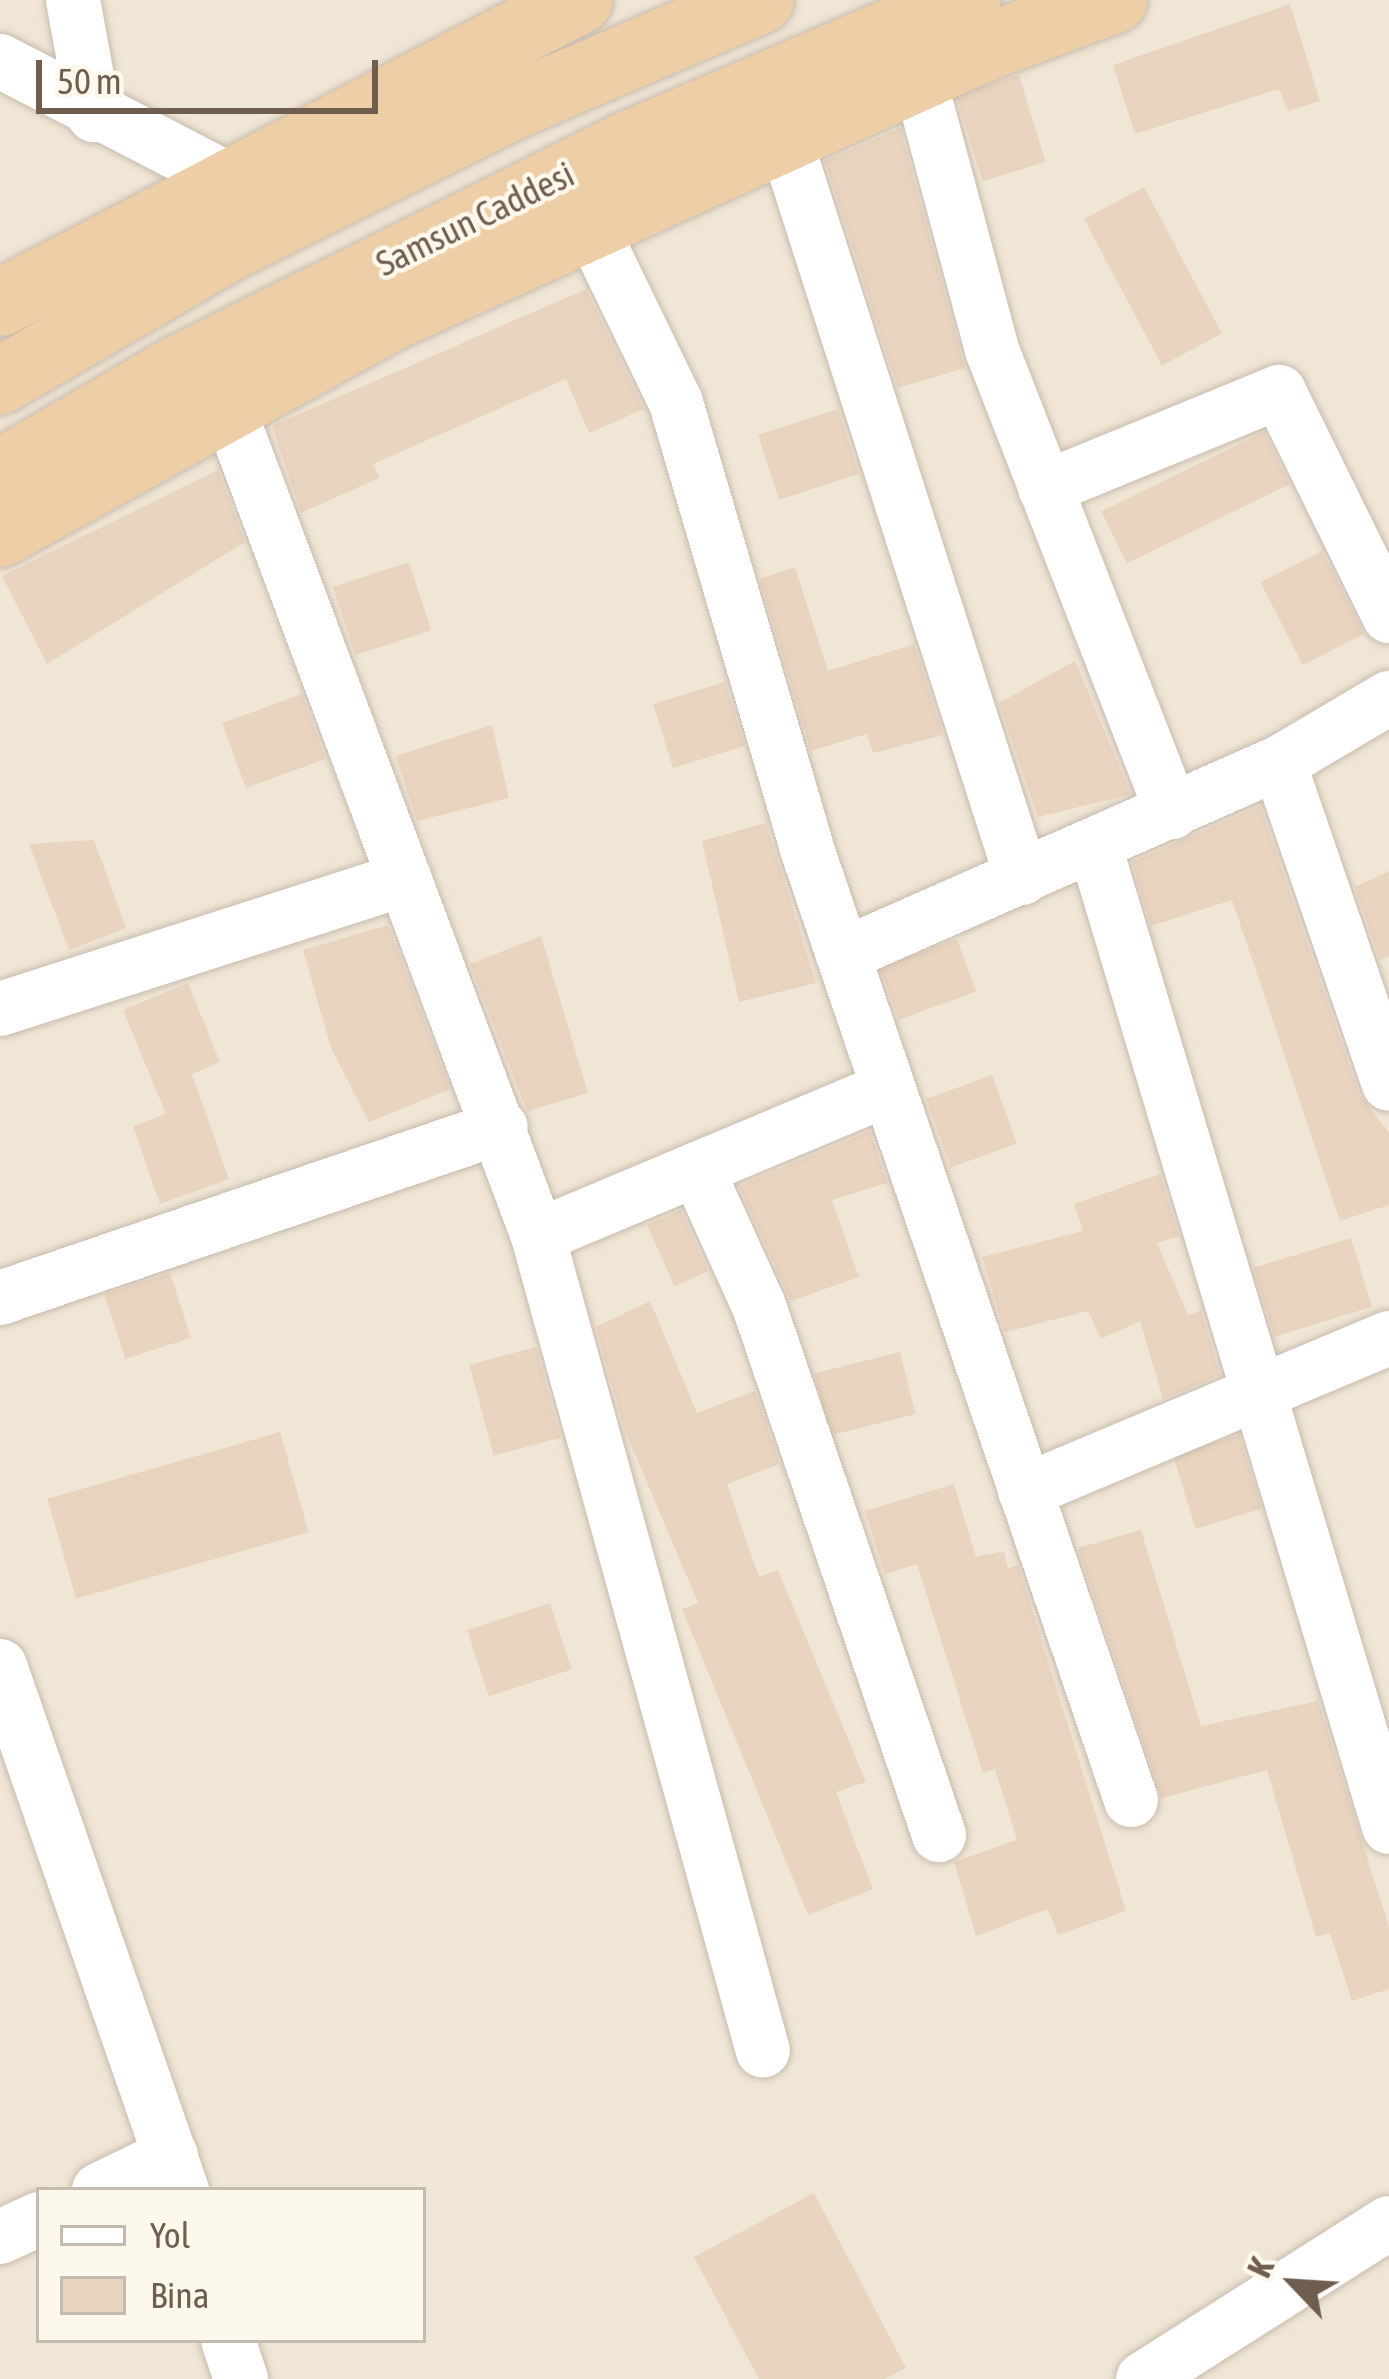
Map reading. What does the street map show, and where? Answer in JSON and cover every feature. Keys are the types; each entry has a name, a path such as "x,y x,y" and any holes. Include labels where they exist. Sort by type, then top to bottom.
{"highway":[{"path":"0,303 226,178 580,0"},
{"path":"0,381 232,247 508,108 761,0"},
{"name":"Samsun Caddesi","path":"0,473 380,266 967,0"},
{"path":"0,534 228,407 591,227 919,77 1114,0"}],"street":[{"path":"74,0 94,115"},
{"path":"0,61 94,115 226,178"},
{"path":"919,77 992,350 1172,812"},
{"path":"785,139 1022,878"},
{"path":"591,227 676,403 843,955 1131,1800"},
{"path":"1045,488 1280,392 1389,616"},
{"path":"228,407 538,1236 763,2051"},
{"path":"843,955 1279,763 1389,698"},
{"path":"1279,763 1389,1084"},
{"path":"1095,847 1389,1827"},
{"path":"0,1010 405,878"},
{"path":"538,1236 888,1089"},
{"path":"0,1298 501,1127"},
{"path":"697,1169 759,1306 939,1834"},
{"path":"1025,1491 1389,1338"},
{"path":"0,1666 176,2173 112,2187"},
{"path":"0,2237 36,2219"},
{"path":"1143,2379 1389,2223"},
{"path":"230,2343 241,2379"}],"shaded area":[{"path":"0,0 1389,0 1389,2379 0,2379"}],"building":[{"path":"1290,4 1320,101 1288,111 1279,89 1135,134 1113,65"},
{"path":"1019,75 1046,162 982,181 956,94"},
{"path":"900,128 965,368 898,388 825,161"},
{"path":"1144,187 1222,334 1162,365 1084,219"},
{"path":"586,289 644,409 589,433 566,379 373,464 379,478 301,513 272,426"},
{"path":"838,409 859,474 779,500 758,435"},
{"path":"1264,432 1289,484 1127,563 1101,511"},
{"path":"218,470 245,542 47,664 2,576"},
{"path":"1322,551 1364,634 1303,665 1261,582"},
{"path":"409,562 431,630 355,655 333,587"},
{"path":"795,567 828,671 914,644 943,735 873,753 867,734 811,751 760,579"},
{"path":"1075,661 1131,794 1038,817 999,703"},
{"path":"725,682 745,746 673,768 653,704"},
{"path":"302,694 326,759 246,788 222,723"},
{"path":"492,725 509,798 417,821 396,756"},
{"path":"1260,806 1359,1094 1389,1133 1389,1205 1340,1221 1232,900 1151,926 1132,862"},
{"path":"766,823 816,983 739,1002 702,841"},
{"path":"94,840 126,928 69,950 29,844"},
{"path":"1389,871 1389,956 1380,960 1355,887"},
{"path":"388,925 450,1089 369,1122 331,1048 303,950"},
{"path":"541,936 588,1093 527,1111 470,964"},
{"path":"957,939 976,992 899,1020 880,967"},
{"path":"188,983 220,1062 192,1074 229,1179 160,1204 133,1126 166,1114 123,1010"},
{"path":"992,1075 1017,1144 951,1168 926,1099"},
{"path":"870,1131 887,1183 832,1200 859,1277 791,1301 739,1186"},
{"path":"1160,1174 1179,1236 1157,1243 1188,1315 1201,1311 1220,1375 1163,1399 1140,1321 1101,1339 1088,1311 1005,1332 982,1257 1083,1231 1074,1204"},
{"path":"681,1210 708,1271 674,1286 647,1225"},
{"path":"1351,1238 1372,1307 1275,1337 1253,1268"},
{"path":"170,1273 191,1338 125,1359 104,1294"},
{"path":"650,1301 697,1413 755,1391 780,1464 727,1484 759,1577 778,1570 866,1782 836,1792 873,1889 808,1915 682,1609 698,1603 624,1428 596,1327"},
{"path":"536,1347 560,1438 494,1456 469,1365"},
{"path":"900,1352 915,1414 830,1435 815,1373"},
{"path":"280,1432 309,1532 76,1599 47,1499"},
{"path":"1239,1435 1262,1509 1196,1529 1173,1455"},
{"path":"954,1484 976,1557 1004,1551 1008,1568 1018,1565 1126,1911 1058,1935 1048,1909 976,1936 954,1862 1017,1840 995,1769 983,1773 917,1564 885,1574 865,1511"},
{"path":"1141,1530 1201,1726 1318,1701 1389,1927 1389,1989 1352,2001 1330,1933 1316,1937 1267,1770 1162,1798 1078,1548"},
{"path":"550,1603 572,1670 489,1696 467,1630"},
{"path":"814,2193 906,2368 884,2379 759,2379 694,2257"}]}
